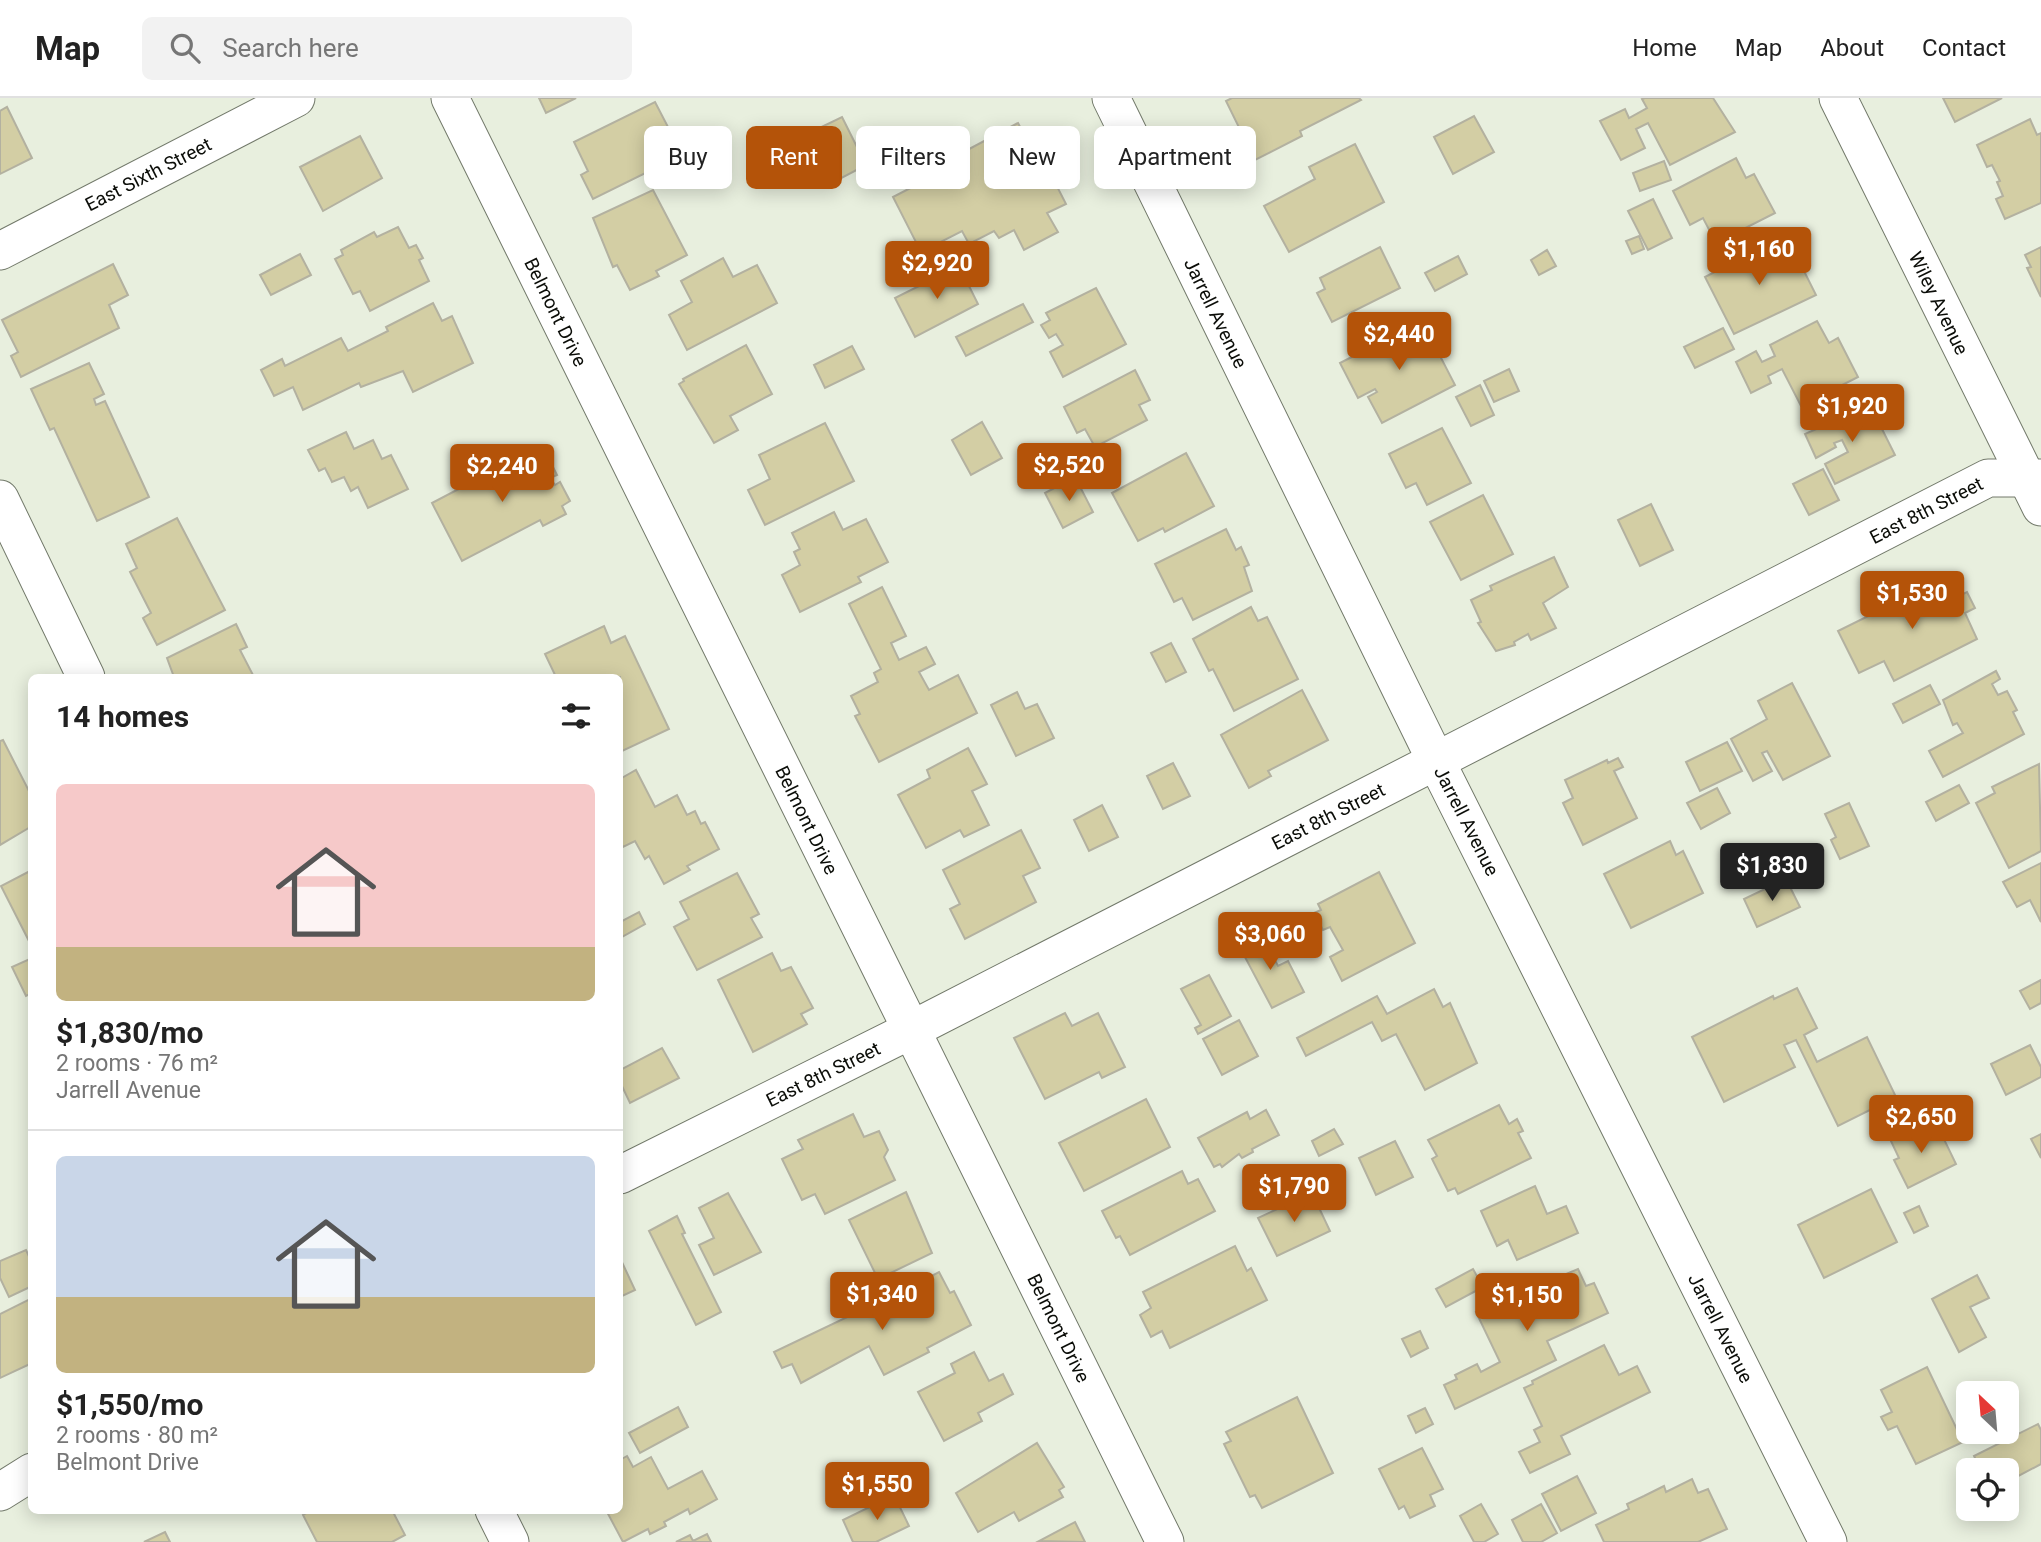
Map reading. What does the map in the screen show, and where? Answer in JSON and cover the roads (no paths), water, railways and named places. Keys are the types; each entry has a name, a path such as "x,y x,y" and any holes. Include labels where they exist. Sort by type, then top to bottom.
{"street":[{"name":"East Sixth Street","path":"0,251 296,98"},
{"name":"Belmont Drive","path":"450,98 1165,1542"},
{"name":"Jarrell Avenue","path":"1111,98 1436,761 1828,1542"},
{"name":"Wiley Avenue","path":"1838,98 2036,488"},
{"name":"East 8th Street","path":"623,1174 911,1030 1988,478 2036,488"},
{"path":"0,499 85,674"},
{"path":"0,1492 28,1474"},
{"path":"496,1514 510,1542"}]}
